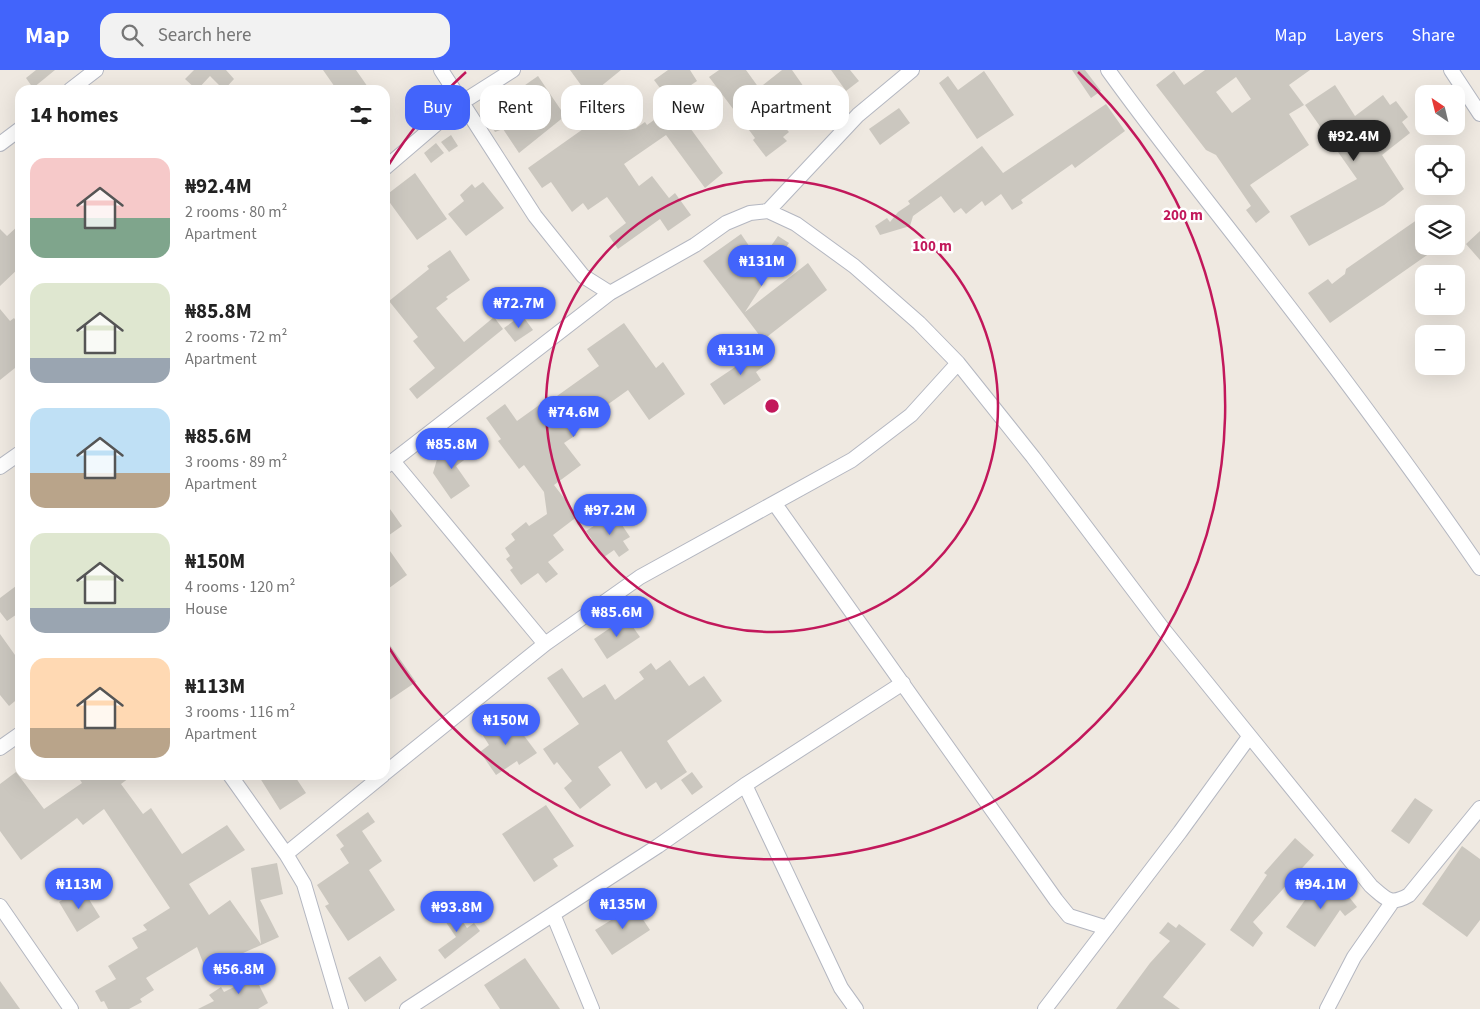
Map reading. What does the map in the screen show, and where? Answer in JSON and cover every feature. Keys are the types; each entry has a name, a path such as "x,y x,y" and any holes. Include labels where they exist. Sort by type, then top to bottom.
{"street":[{"path":"76,85 96,70"},
{"path":"441,70 450,85"},
{"path":"470,97 513,70"},
{"path":"768,210 858,115 912,70"},
{"path":"1108,70 1413,470 1480,568"},
{"path":"1450,70 1480,114"},
{"path":"470,117 535,216 583,276 610,293"},
{"path":"390,164 429,130"},
{"path":"0,144 15,133"},
{"path":"390,463 610,293 695,245 726,223 750,213 768,210 796,224 854,266 919,322 958,364 1249,737 1370,886 1387,900 1399,901 1410,895 1480,808"},
{"path":"390,769 545,644 640,577 852,460 911,415 958,364"},
{"path":"0,467 15,456"},
{"path":"390,465 545,644"},
{"path":"775,504 1069,916 1107,928"},
{"path":"407,1009 658,846 745,785 903,683"},
{"path":"1045,1009 1249,737"},
{"path":"0,748 15,738"},
{"path":"234,780 286,854 304,884 341,1009"},
{"path":"286,854 377,780"},
{"path":"745,785 841,988 856,1009"},
{"path":"1328,1009 1354,957 1394,901"},
{"path":"0,906 71,1009"},
{"path":"553,914 592,1009"}],"building":[{"path":"36,70 55,70 37,85 31,85 26,78"},
{"path":"194,70 226,70 234,79 229,85 219,85 210,76 202,85 192,85 185,79"},
{"path":"323,70 356,70 366,85 334,85"},
{"path":"570,70 621,70 603,85 581,85"},
{"path":"668,70 690,70 697,81 691,85 658,85 654,80"},
{"path":"719,70 746,70 757,85 733,85 733,109 723,96 723,85 715,85 709,77"},
{"path":"782,70 792,70 803,85 763,85"},
{"path":"831,70 850,70 859,81 849,89 849,85 842,85"},
{"path":"1072,70 1085,70 1101,91 1091,98"},
{"path":"1205,70 1310,70 1289,85 1304,105 1289,114 1309,145 1250,185 1270,212 1256,223 1246,210 1251,206 1216,155 1206,150 1156,85 1174,71 1184,85","holes":["1236,77 1251,99 1232,113 1216,92"]},
{"path":"984,71 1014,115 977,139 939,83 948,76 958,90"},
{"path":"538,76 544,85 525,85"},
{"path":"1335,85 1355,116 1383,95 1390,105 1396,101 1408,117 1402,122 1410,133 1382,155 1404,189 1384,205 1309,246 1290,216 1357,179 1305,105"},
{"path":"551,95 561,110 561,119 551,127"},
{"path":"1106,104 1125,131 1075,168 1072,164 1021,200 1023,203 1012,210 1001,194 985,206 982,201 966,214 961,208 954,213 941,196 913,216 910,226 880,235 875,226 887,218 890,222 898,212 910,204 908,201 982,146 1003,173"},
{"path":"899,108 910,123 880,145 869,129"},
{"path":"653,121 653,130 692,130 723,173 705,188 666,135 624,164 639,186 652,176 669,198 675,193 691,215 668,231 660,219 618,249 609,236 626,223 607,197 588,210 583,203 572,212 551,182 542,188 528,168 582,130 643,130 643,123 645,122 647,125"},
{"path":"504,130 548,130 519,153"},
{"path":"749,130 787,130 789,132 783,137 787,141 766,157 753,140 755,138"},
{"path":"451,135 458,146 449,152 441,142"},
{"path":"436,143 444,153 431,163 424,153"},
{"path":"415,173 447,219 417,240 390,203 390,192"},
{"path":"483,182 504,208 466,236 448,214 464,201 460,195 472,184 475,188"},
{"path":"1415,221 1415,255 1427,255 1330,323 1308,293 1328,279 1332,284 1345,274 1346,269"},
{"path":"0,229 7,236 15,229 15,272 0,286"},
{"path":"1480,231 1480,260 1466,244"},
{"path":"741,234 760,262 752,268 763,284 745,312 808,263 827,290 763,340 703,261"},
{"path":"778,236 789,243 782,253 771,246"},
{"path":"450,250 470,280 446,297 448,299 436,308 464,342 494,317 503,329 417,399 409,389 435,368 413,341 418,337 390,300 429,269 427,266"},
{"path":"0,309 10,321 14,318 15,319 15,368 0,380"},
{"path":"522,315 533,330 515,342 504,328"},
{"path":"624,323 656,368 663,362 685,394 649,420 628,390 572,430 576,435 564,443 581,465 554,485 578,516 553,535 564,550 548,562 558,574 546,583 538,573 521,585 510,570 513,568 506,559 510,556 505,548 515,540 511,534 526,522 529,526 547,514 544,492 524,465 519,469 498,441 501,439 486,418 505,404 517,421 549,398 550,401 599,366 587,349"},
{"path":"761,345 772,360 756,372 761,380 724,405 710,384 753,355 751,352"},
{"path":"461,440 471,455 456,466 470,486 451,499 433,473 438,456"},
{"path":"390,509 402,526 390,534"},
{"path":"614,513 630,537 623,541 629,550 619,557 614,550 604,557 586,531"},
{"path":"390,551 407,575 390,587"},
{"path":"15,587 15,615 7,621 0,612 0,598"},
{"path":"626,617 640,637 607,659 594,639"},
{"path":"0,634 15,655 15,701 9,706 0,695"},
{"path":"390,645 416,682 390,700"},
{"path":"670,660 689,686 704,676 722,701 667,741 687,772 661,790 656,782 646,789 621,751 598,767 611,785 580,809 564,788 572,781 557,762 554,765 543,749 579,724 547,678 562,668 583,698 605,684 615,700 644,679 639,672 651,663 656,670"},
{"path":"502,717 505,720 510,717 537,753 519,765 517,761 496,775 480,752 489,745 482,734 489,729 487,727"},
{"path":"692,772 703,787 692,795 681,780"},
{"path":"15,773 15,780 22,780 44,809 82,783 80,780 126,780 121,784 143,814 151,808 182,854 227,825 245,850 189,884 209,915 230,900 261,944 251,868 277,863 283,894 260,900 279,937 232,958 231,956 204,965 197,947 146,978 154,990 140,999 142,1002 129,1009 108,1009 104,1001 101,1002 95,991 116,979 108,966 138,948 132,938 147,930 143,925 170,908 104,809 83,825 77,818 21,860 0,831 0,784"},
{"path":"261,780 297,780 306,793 280,810"},
{"path":"1415,798 1433,810 1409,844 1391,831"},
{"path":"546,805 574,846 553,859 558,866 534,882 502,834"},
{"path":"368,812 375,822 362,831 382,861 369,870 395,910 348,941 325,906 329,904 317,885 349,863 340,849 344,846 336,835"},
{"path":"1295,838 1314,855 1253,922 1263,933 1253,947 1230,930 1267,875 1264,873"},
{"path":"1462,846 1480,859 1480,920 1467,937 1422,904"},
{"path":"1330,873 1357,907 1345,916 1340,910 1315,947 1286,927 1317,883"},
{"path":"82,888 100,917 77,932 59,902"},
{"path":"634,906 650,930 612,955 595,930"},
{"path":"453,907 467,928 474,923 480,931 445,959 438,950 456,937 441,915"},
{"path":"1168,922 1176,928 1179,924 1206,944 1163,997 1180,1009 1116,1009 1150,963 1170,941 1159,933"},
{"path":"380,956 397,980 365,1002 348,978"},
{"path":"525,958 560,1009 500,1009 484,985"},
{"path":"250,967 268,1003 258,1009 198,1009 214,1001 209,995 221,987 224,992 244,982 240,974"},
{"path":"0,981 20,1009 0,1009"}]}
